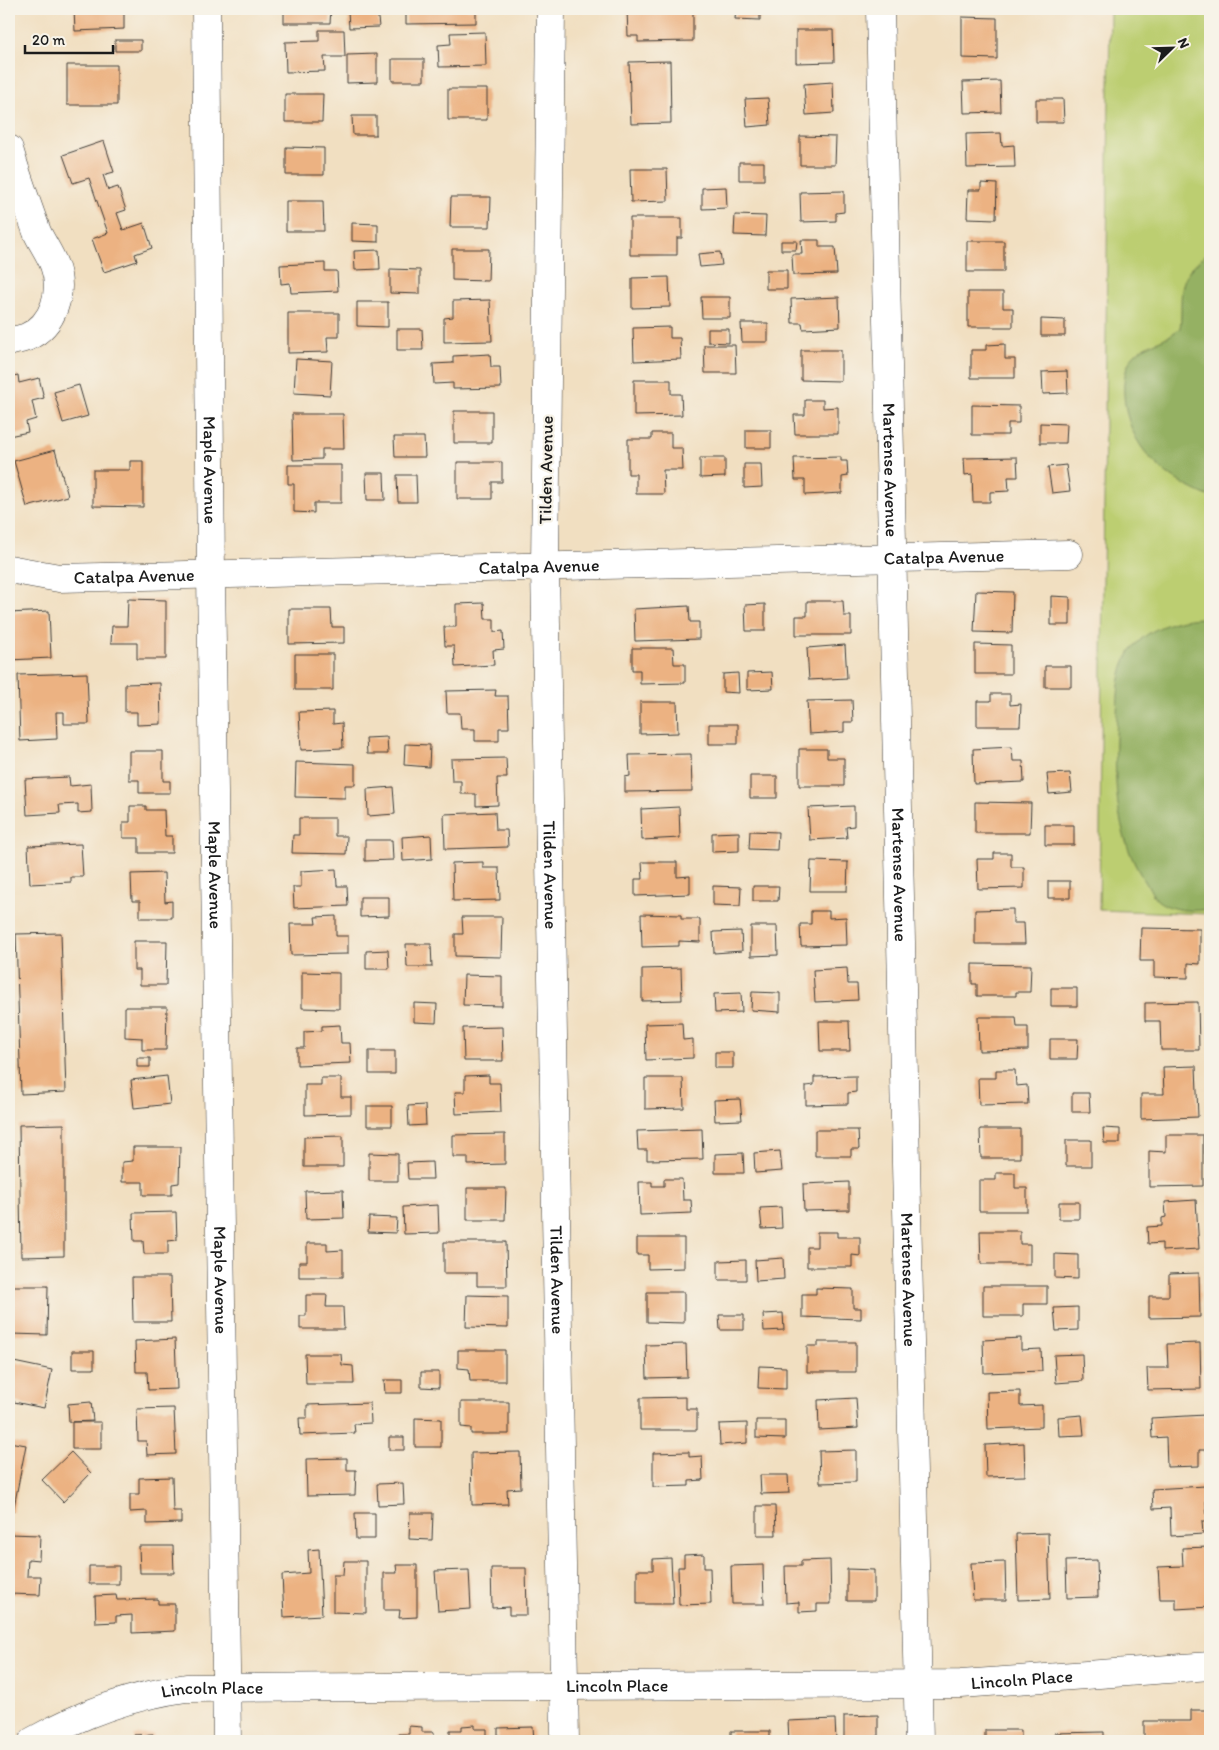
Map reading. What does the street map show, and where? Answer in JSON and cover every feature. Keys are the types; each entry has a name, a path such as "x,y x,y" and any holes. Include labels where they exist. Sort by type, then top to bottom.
{"street":[{"name":"Maple Avenue","path":"206,9 211,574 227,1741"},
{"name":"Tilden Avenue","path":"552,9 546,566 565,1741"},
{"name":"Martense Avenue","path":"880,9 919,1741"},
{"path":"9,149 17,180 40,239 54,264 59,285 56,305 44,324 28,337 9,342"},
{"name":"Catalpa Avenue","path":"9,569 59,578 1070,554"},
{"name":"Lincoln Place","path":"33,1741 98,1710 146,1694 186,1688 961,1684 1210,1666"}],"green space":[{"path":"1110,9 1210,9 1210,914 1099,910"},
{"path":"1210,251 1210,497 1178,481 1164,471 1141,446 1127,414 1124,379 1134,355 1180,328 1183,284 1194,265"},
{"path":"1210,618 1210,909 1189,910 1168,906 1153,896 1136,867 1128,846 1118,804 1116,782 1118,698 1121,672 1127,656 1139,641 1157,629 1178,621"}],"building":[{"path":"74,9 124,9 124,29 75,31"},
{"path":"284,9 331,9 330,23 284,23"},
{"path":"377,9 379,27 349,28 348,10"},
{"path":"406,9 476,9 476,23 406,24"},
{"path":"627,9 693,9 693,41 638,42 638,36 628,36"},
{"path":"736,9 760,9 760,20 735,19"},
{"path":"962,17 997,18 997,59 962,58"},
{"path":"319,30 344,30 345,57 324,57 325,71 286,72 285,42 319,41"},
{"path":"796,30 833,30 834,62 796,63"},
{"path":"485,32 486,66 439,67 438,45 451,44 450,33"},
{"path":"115,40 141,40 141,51 115,51"},
{"path":"377,54 377,82 347,83 347,55"},
{"path":"392,59 424,59 424,81 392,81"},
{"path":"670,61 671,123 631,124 629,62"},
{"path":"67,65 117,65 117,105 67,105"},
{"path":"1000,81 1001,112 964,113 963,82"},
{"path":"833,82 834,113 806,115 804,84"},
{"path":"448,89 487,89 487,120 448,120"},
{"path":"285,94 323,94 322,122 285,122"},
{"path":"768,98 770,125 747,127 745,99"},
{"path":"1036,99 1063,99 1064,122 1036,122"},
{"path":"352,116 376,116 376,135 353,135"},
{"path":"1001,133 1002,146 1014,145 1015,167 967,168 966,134"},
{"path":"800,136 836,137 835,165 800,165"},
{"path":"104,141 114,172 103,175 108,190 118,187 126,210 117,213 123,230 144,223 152,248 135,254 137,261 104,272 92,239 108,233 89,178 73,183 63,155"},
{"path":"286,147 324,148 324,175 286,175"},
{"path":"739,162 764,162 764,180 739,180"},
{"path":"630,169 667,169 668,201 631,202"},
{"path":"981,183 997,184 996,219 967,218 968,190 981,190"},
{"path":"726,187 727,208 702,209 702,188"},
{"path":"844,191 844,212 836,213 836,221 801,222 800,192"},
{"path":"451,197 491,197 490,227 450,227"},
{"path":"286,201 323,201 324,231 286,231"},
{"path":"735,215 766,216 765,236 734,235"},
{"path":"630,218 682,218 682,238 677,238 677,255 630,255"},
{"path":"352,223 378,224 378,242 352,241"},
{"path":"801,240 819,240 819,247 835,247 837,274 793,275 792,254 802,254"},
{"path":"781,241 797,241 796,250 781,250"},
{"path":"967,241 1004,241 1004,272 967,272"},
{"path":"452,249 489,249 488,281 452,280"},
{"path":"379,250 380,269 355,270 354,251"},
{"path":"720,252 722,265 700,267 698,254"},
{"path":"325,263 325,271 337,271 338,291 291,293 290,283 281,284 280,265"},
{"path":"390,269 420,270 420,294 390,293"},
{"path":"766,270 787,270 787,289 766,289"},
{"path":"669,277 670,307 632,308 632,278"},
{"path":"968,292 1003,292 1003,308 1013,308 1013,327 968,327"},
{"path":"701,297 730,297 730,318 702,318"},
{"path":"839,297 840,327 803,329 802,323 792,323 791,299"},
{"path":"490,300 492,341 444,342 444,318 453,317 453,301"},
{"path":"357,302 388,302 388,327 357,326"},
{"path":"288,313 339,313 339,337 327,337 328,352 288,353"},
{"path":"1041,319 1065,320 1065,336 1041,336"},
{"path":"741,323 768,323 768,342 742,342"},
{"path":"670,327 670,338 680,338 681,359 634,361 633,328"},
{"path":"397,329 422,329 423,350 397,350"},
{"path":"708,329 729,329 729,343 708,342"},
{"path":"1005,344 1005,359 1015,359 1015,378 971,378 971,350 986,350 986,345"},
{"path":"704,345 735,345 736,373 705,373"},
{"path":"801,350 841,350 841,381 801,380"},
{"path":"490,354 491,367 500,367 501,388 453,389 453,383 434,384 433,364 453,363 453,356"},
{"path":"296,359 332,361 330,395 294,393"},
{"path":"1067,371 1068,393 1043,394 1042,372"},
{"path":"18,375 19,383 39,378 44,398 32,401 36,419 26,422 28,432 9,436 9,377"},
{"path":"634,380 671,380 671,394 681,394 682,415 634,416"},
{"path":"79,385 88,416 63,423 54,392"},
{"path":"805,400 823,400 823,408 838,407 838,434 795,434 794,415 805,415"},
{"path":"972,405 1019,406 1019,423 1008,423 1008,435 972,435"},
{"path":"454,411 492,411 492,443 454,443"},
{"path":"292,414 343,414 344,449 322,449 322,459 293,460"},
{"path":"1040,423 1067,424 1066,443 1040,443"},
{"path":"746,430 771,430 771,448 746,448"},
{"path":"652,433 671,433 671,448 682,448 683,470 663,470 664,494 636,494 636,474 628,474 628,439 652,439"},
{"path":"394,437 424,437 425,457 395,457"},
{"path":"55,450 68,496 27,507 14,461"},
{"path":"841,457 841,461 847,461 848,476 842,477 842,493 805,495 805,480 795,480 794,458"},
{"path":"1017,457 1018,477 1008,477 1009,491 990,492 990,502 973,502 972,474 965,475 964,458"},
{"path":"700,458 725,458 725,477 700,478"},
{"path":"130,461 143,461 143,507 93,506 93,470 130,470"},
{"path":"457,462 502,462 502,482 492,482 492,499 457,499"},
{"path":"744,464 761,464 762,487 744,488"},
{"path":"288,465 341,465 341,503 314,503 314,513 294,512 294,484 288,484"},
{"path":"1066,465 1070,491 1052,493 1048,467"},
{"path":"366,473 384,473 385,500 367,500"},
{"path":"397,475 416,475 417,502 398,502"},
{"path":"976,591 1013,592 1012,633 974,632"},
{"path":"1051,596 1070,597 1070,625 1051,625"},
{"path":"128,599 166,600 166,659 137,659 137,643 111,643 112,626 127,626"},
{"path":"807,601 843,601 844,616 851,616 851,635 796,635 796,616 807,616"},
{"path":"484,603 485,619 494,619 494,632 503,631 504,649 493,650 494,665 455,667 454,646 445,646 444,627 456,627 456,604"},
{"path":"765,604 765,631 746,631 745,605"},
{"path":"689,606 690,622 699,622 699,639 635,641 634,609"},
{"path":"289,609 331,609 332,627 344,627 344,643 289,644"},
{"path":"49,611 51,658 9,660 9,613"},
{"path":"975,644 1011,645 1011,674 975,674"},
{"path":"845,645 847,678 809,680 807,648"},
{"path":"632,648 673,648 674,664 685,664 685,683 640,684 640,670 632,670"},
{"path":"295,654 333,654 333,690 295,690"},
{"path":"1045,666 1071,666 1071,687 1045,687"},
{"path":"772,672 773,689 747,690 747,673"},
{"path":"87,673 89,724 64,724 64,712 56,712 57,739 20,741 18,675"},
{"path":"738,673 739,693 723,692 723,674"},
{"path":"160,683 161,724 137,725 137,712 125,712 125,684"},
{"path":"496,690 495,696 508,696 509,728 499,728 499,741 475,741 475,729 461,729 460,713 447,713 446,691"},
{"path":"991,694 1010,694 1010,705 1021,704 1020,726 977,726 977,701 991,701"},
{"path":"852,700 853,722 844,722 844,732 809,734 807,701"},
{"path":"640,702 677,702 678,733 640,734"},
{"path":"333,711 333,724 342,723 343,748 301,750 299,712"},
{"path":"709,724 738,724 738,744 709,744"},
{"path":"387,737 388,754 367,754 366,738"},
{"path":"405,744 430,745 429,767 404,765"},
{"path":"1012,747 1013,761 1023,761 1024,782 974,784 973,749"},
{"path":"799,749 827,749 827,758 844,758 844,786 799,786"},
{"path":"129,751 163,751 163,781 170,781 170,793 139,793 139,780 129,780"},
{"path":"691,754 692,791 625,792 625,777 630,776 629,755"},
{"path":"506,758 507,778 497,778 498,805 476,806 476,794 461,794 461,781 452,781 451,759"},
{"path":"296,762 355,764 355,785 345,785 345,798 295,797"},
{"path":"1070,773 1072,792 1049,794 1047,774"},
{"path":"750,776 777,776 777,798 750,798"},
{"path":"69,777 70,786 91,784 92,812 78,813 78,804 59,805 60,813 27,815 25,779"},
{"path":"393,787 395,814 368,816 367,789"},
{"path":"975,802 1031,803 1030,833 975,833"},
{"path":"130,806 146,806 146,810 164,810 165,836 172,836 172,853 139,853 139,838 123,838 123,822 130,822"},
{"path":"854,806 854,826 846,827 847,838 810,840 808,808"},
{"path":"679,807 680,838 642,840 641,809"},
{"path":"495,812 496,830 507,830 508,847 445,849 444,814"},
{"path":"299,818 335,818 335,836 347,836 346,854 292,853 293,835 299,835"},
{"path":"1045,825 1074,825 1074,845 1045,845"},
{"path":"750,831 778,832 777,850 749,849"},
{"path":"739,832 739,851 712,852 712,833"},
{"path":"431,835 432,859 403,861 402,837"},
{"path":"365,840 392,840 393,860 365,861"},
{"path":"81,844 83,877 71,877 71,882 30,884 28,846"},
{"path":"994,853 1011,853 1011,867 1024,867 1024,888 978,889 977,859 994,859"},
{"path":"811,861 848,862 847,891 810,891"},
{"path":"483,862 483,868 499,868 500,900 453,901 452,863"},
{"path":"642,862 677,862 677,877 690,876 690,894 635,896 635,879 643,879"},
{"path":"336,869 337,886 347,886 348,906 294,908 293,887 301,887 301,871"},
{"path":"164,873 165,902 172,901 172,918 140,918 140,901 132,901 131,874"},
{"path":"1048,881 1070,881 1070,898 1048,898"},
{"path":"713,886 741,887 740,906 713,905"},
{"path":"753,886 779,886 778,901 753,901"},
{"path":"360,897 389,897 389,916 360,917"},
{"path":"1013,909 1013,923 1024,923 1025,944 975,944 975,910"},
{"path":"811,911 829,911 829,918 846,917 847,945 801,946 800,924 811,924"},
{"path":"641,914 681,915 681,919 700,919 700,942 679,941 679,946 642,947"},
{"path":"336,916 336,936 348,936 348,954 291,955 290,924 316,924 315,917"},
{"path":"462,917 502,917 501,957 455,956 455,934 463,934"},
{"path":"751,926 777,926 778,955 751,956"},
{"path":"1141,928 1200,929 1200,964 1188,963 1188,978 1154,977 1154,961 1140,961"},
{"path":"741,931 742,951 714,953 713,932"},
{"path":"61,933 66,1092 21,1094 16,934"},
{"path":"134,941 167,941 166,985 140,985 140,970 134,970"},
{"path":"406,944 431,944 432,967 407,967"},
{"path":"388,950 389,969 366,969 366,951"},
{"path":"972,964 1031,965 1030,992 1016,992 1016,996 977,996 977,984 972,984"},
{"path":"681,968 682,1000 642,1001 642,969"},
{"path":"847,968 848,984 857,984 858,1000 815,1002 813,970"},
{"path":"302,972 339,973 339,1009 302,1008"},
{"path":"464,975 502,976 502,1006 463,1005"},
{"path":"1051,988 1077,988 1077,1006 1051,1006"},
{"path":"752,992 780,993 780,1012 751,1010"},
{"path":"741,993 742,1012 715,1013 714,994"},
{"path":"1198,1002 1199,1050 1161,1050 1160,1021 1145,1021 1145,1003"},
{"path":"414,1003 437,1004 436,1023 414,1022"},
{"path":"125,1007 167,1007 166,1050 142,1050 142,1038 125,1037"},
{"path":"978,1017 1016,1017 1017,1027 1028,1027 1028,1050 979,1051"},
{"path":"819,1021 849,1021 850,1051 820,1051"},
{"path":"682,1023 683,1040 693,1039 693,1058 646,1060 645,1024"},
{"path":"340,1025 341,1043 350,1043 351,1063 297,1065 297,1048 304,1048 304,1032 322,1031 322,1026"},
{"path":"502,1027 503,1061 464,1061 463,1028"},
{"path":"1050,1039 1078,1039 1077,1059 1050,1059"},
{"path":"369,1051 395,1051 395,1074 369,1074"},
{"path":"715,1052 733,1052 733,1068 715,1068"},
{"path":"137,1058 150,1058 150,1067 137,1067"},
{"path":"1196,1066 1198,1117 1141,1119 1141,1094 1164,1094 1163,1067"},
{"path":"996,1070 1015,1070 1016,1086 1027,1085 1028,1104 979,1105 978,1078 996,1078"},
{"path":"489,1075 489,1083 500,1083 501,1112 456,1114 455,1092 465,1092 465,1076"},
{"path":"167,1076 170,1104 134,1108 131,1080"},
{"path":"856,1076 856,1092 848,1093 848,1104 806,1105 806,1086 814,1085 814,1077"},
{"path":"321,1078 341,1078 341,1097 351,1097 351,1114 305,1115 305,1085 321,1085"},
{"path":"645,1078 683,1078 684,1108 645,1109"},
{"path":"1072,1093 1089,1093 1090,1112 1072,1112"},
{"path":"740,1099 742,1120 715,1121 714,1100"},
{"path":"425,1105 426,1125 409,1126 408,1106"},
{"path":"367,1106 392,1106 392,1126 367,1126"},
{"path":"64,1124 64,1256 21,1257 19,1125"},
{"path":"1103,1128 1120,1129 1120,1143 1104,1143"},
{"path":"702,1129 703,1159 647,1160 647,1150 638,1150 637,1131"},
{"path":"980,1129 1020,1129 1020,1158 981,1158"},
{"path":"815,1130 858,1130 859,1149 851,1149 851,1156 815,1156"},
{"path":"505,1134 505,1164 468,1165 468,1157 453,1157 453,1135"},
{"path":"1166,1135 1203,1135 1203,1186 1149,1187 1149,1151 1166,1152"},
{"path":"343,1136 343,1167 304,1167 304,1137"},
{"path":"1066,1140 1091,1140 1091,1166 1066,1166"},
{"path":"133,1147 180,1147 179,1183 172,1184 172,1195 143,1195 143,1182 122,1182 122,1162 133,1161"},
{"path":"780,1151 782,1171 755,1173 754,1153"},
{"path":"369,1153 398,1154 398,1181 369,1181"},
{"path":"743,1153 744,1173 715,1173 715,1154"},
{"path":"432,1162 433,1179 408,1179 407,1163"},
{"path":"996,1173 1015,1173 1015,1188 1027,1188 1027,1211 979,1211 979,1180 996,1180"},
{"path":"664,1179 682,1179 683,1200 691,1200 692,1213 640,1215 639,1182 652,1182 652,1186 664,1186"},
{"path":"849,1182 849,1210 804,1211 803,1184"},
{"path":"467,1188 506,1188 505,1220 467,1220"},
{"path":"343,1190 344,1218 306,1219 305,1191"},
{"path":"1196,1200 1199,1249 1162,1251 1162,1243 1148,1244 1147,1227 1162,1226 1162,1218 1166,1217 1165,1202"},
{"path":"1059,1202 1079,1202 1079,1219 1059,1219"},
{"path":"438,1205 439,1233 404,1234 403,1207"},
{"path":"781,1207 782,1228 762,1229 760,1208"},
{"path":"176,1212 177,1240 168,1241 168,1254 144,1254 143,1241 134,1241 133,1213"},
{"path":"369,1217 397,1218 396,1233 368,1232"},
{"path":"980,1231 1020,1231 1020,1244 1030,1244 1030,1264 981,1264"},
{"path":"817,1232 837,1232 837,1237 860,1237 860,1256 852,1255 852,1267 807,1267 807,1247 817,1247"},
{"path":"637,1238 684,1238 684,1268 648,1269 648,1255 637,1255"},
{"path":"444,1242 506,1242 507,1286 477,1286 477,1273 444,1273"},
{"path":"307,1243 327,1243 327,1251 343,1250 343,1277 299,1277 299,1262 307,1262"},
{"path":"1055,1254 1078,1255 1078,1279 1055,1278"},
{"path":"783,1258 784,1279 756,1281 755,1260"},
{"path":"746,1260 746,1280 718,1280 718,1261"},
{"path":"1199,1273 1200,1317 1149,1318 1149,1296 1169,1296 1169,1274"},
{"path":"132,1277 170,1277 171,1322 133,1322"},
{"path":"12,1286 48,1286 47,1335 11,1334"},
{"path":"983,1286 1047,1286 1047,1304 1023,1304 1023,1316 983,1316"},
{"path":"816,1288 853,1289 853,1308 861,1308 861,1319 802,1317 802,1294 816,1294"},
{"path":"647,1292 684,1292 684,1323 647,1322"},
{"path":"306,1295 327,1295 326,1307 343,1307 344,1329 300,1329 300,1316 306,1316"},
{"path":"467,1295 508,1296 508,1328 466,1327"},
{"path":"1078,1307 1078,1330 1056,1331 1054,1308"},
{"path":"783,1313 784,1330 764,1331 763,1314"},
{"path":"719,1315 744,1315 744,1330 720,1330"},
{"path":"1021,1338 1021,1350 1041,1349 1042,1371 984,1373 983,1340"},
{"path":"175,1339 177,1389 148,1390 147,1372 136,1372 135,1341"},
{"path":"818,1342 856,1342 856,1372 807,1372 807,1346 818,1346"},
{"path":"1200,1343 1201,1389 1148,1390 1147,1368 1168,1368 1167,1344"},
{"path":"686,1344 687,1377 647,1378 646,1345"},
{"path":"458,1350 505,1350 505,1381 470,1381 469,1369 458,1368"},
{"path":"72,1351 94,1351 94,1369 72,1369"},
{"path":"305,1354 341,1354 342,1365 353,1366 354,1384 306,1384"},
{"path":"1082,1354 1083,1381 1056,1383 1054,1355"},
{"path":"9,1361 52,1370 44,1408 9,1401"},
{"path":"759,1366 786,1367 786,1389 758,1388"},
{"path":"421,1372 439,1372 439,1388 421,1387"},
{"path":"384,1380 402,1380 402,1393 385,1393"},
{"path":"1020,1391 1020,1406 1042,1405 1042,1427 988,1429 987,1392"},
{"path":"686,1397 686,1409 697,1409 697,1430 640,1430 640,1398"},
{"path":"856,1398 858,1428 819,1430 818,1400"},
{"path":"91,1402 93,1421 69,1422 68,1404"},
{"path":"461,1402 509,1402 509,1434 471,1434 471,1428 461,1427"},
{"path":"370,1403 371,1423 354,1424 355,1433 300,1435 299,1418 307,1418 307,1405"},
{"path":"174,1408 176,1454 147,1455 146,1441 138,1441 137,1409"},
{"path":"1082,1415 1084,1435 1059,1436 1058,1417"},
{"path":"1205,1415 1207,1450 1199,1450 1199,1466 1167,1467 1166,1437 1152,1438 1151,1418"},
{"path":"415,1418 441,1419 441,1447 415,1447"},
{"path":"756,1420 785,1420 785,1439 756,1438"},
{"path":"72,1422 101,1422 101,1449 72,1449"},
{"path":"747,1423 747,1443 720,1445 719,1424"},
{"path":"389,1437 404,1437 404,1450 389,1450"},
{"path":"9,1442 26,1445 13,1512 9,1511"},
{"path":"1024,1443 1025,1476 986,1477 985,1445"},
{"path":"856,1450 856,1482 820,1483 819,1451"},
{"path":"71,1452 91,1473 63,1502 42,1480"},
{"path":"520,1452 521,1488 507,1489 508,1504 472,1505 471,1453"},
{"path":"689,1452 689,1457 702,1456 703,1480 689,1481 689,1486 653,1487 653,1453"},
{"path":"347,1458 347,1470 356,1470 355,1495 307,1496 306,1459"},
{"path":"760,1475 788,1475 789,1493 761,1494"},
{"path":"172,1477 173,1511 181,1511 181,1523 147,1524 147,1511 130,1512 130,1494 139,1494 139,1478"},
{"path":"403,1483 404,1504 378,1505 377,1484"},
{"path":"1205,1486 1207,1521 1202,1521 1203,1534 1171,1536 1170,1508 1153,1509 1152,1489"},
{"path":"757,1506 775,1506 776,1535 757,1535"},
{"path":"355,1513 375,1513 375,1539 356,1539"},
{"path":"410,1513 433,1513 432,1540 409,1539"},
{"path":"1048,1533 1050,1599 1018,1600 1016,1534"},
{"path":"9,1534 40,1535 39,1560 28,1559 27,1576 41,1576 40,1595 9,1594"},
{"path":"139,1546 173,1546 174,1573 140,1573"},
{"path":"1209,1547 1210,1607 1176,1609 1176,1599 1160,1599 1158,1567 1183,1566 1182,1548"},
{"path":"319,1549 322,1615 284,1617 282,1575 309,1573 308,1550"},
{"path":"704,1554 704,1568 710,1568 711,1604 679,1605 678,1567 684,1567 684,1555"},
{"path":"671,1558 673,1604 637,1604 637,1570 653,1570 653,1559"},
{"path":"830,1560 831,1604 817,1604 817,1611 799,1612 799,1602 786,1603 785,1566 801,1566 801,1561"},
{"path":"1097,1560 1098,1597 1067,1598 1066,1561"},
{"path":"344,1561 366,1561 366,1613 333,1612 333,1575 343,1575"},
{"path":"1005,1562 1006,1600 973,1600 971,1563"},
{"path":"396,1565 417,1565 417,1617 399,1618 400,1610 384,1610 384,1573 397,1573"},
{"path":"763,1565 764,1604 732,1604 731,1566"},
{"path":"89,1566 119,1566 119,1584 89,1584"},
{"path":"491,1568 526,1568 527,1615 509,1615 509,1607 492,1608"},
{"path":"847,1569 874,1570 874,1601 847,1601"},
{"path":"469,1570 471,1609 438,1611 435,1571"},
{"path":"116,1595 117,1600 158,1599 158,1604 175,1604 175,1631 132,1633 132,1615 116,1616 116,1622 96,1623 95,1596"},
{"path":"1191,1710 1210,1710 1210,1741 1144,1741 1144,1721 1191,1721"},
{"path":"878,1715 878,1741 844,1741 844,1716"},
{"path":"835,1719 836,1741 789,1741 788,1721"},
{"path":"475,1725 475,1729 487,1729 487,1741 450,1741 450,1730 462,1730 462,1726"},
{"path":"409,1726 422,1727 422,1732 434,1732 434,1741 398,1741 398,1734 409,1734"},
{"path":"533,1727 534,1741 498,1741 498,1728"},
{"path":"985,1730 1021,1730 1021,1741 985,1741"},
{"path":"731,1731 770,1731 770,1741 731,1741"},
{"path":"1104,1732 1104,1741 1054,1741 1054,1733"},
{"path":"153,1734 154,1741 135,1741 134,1735"}]}
